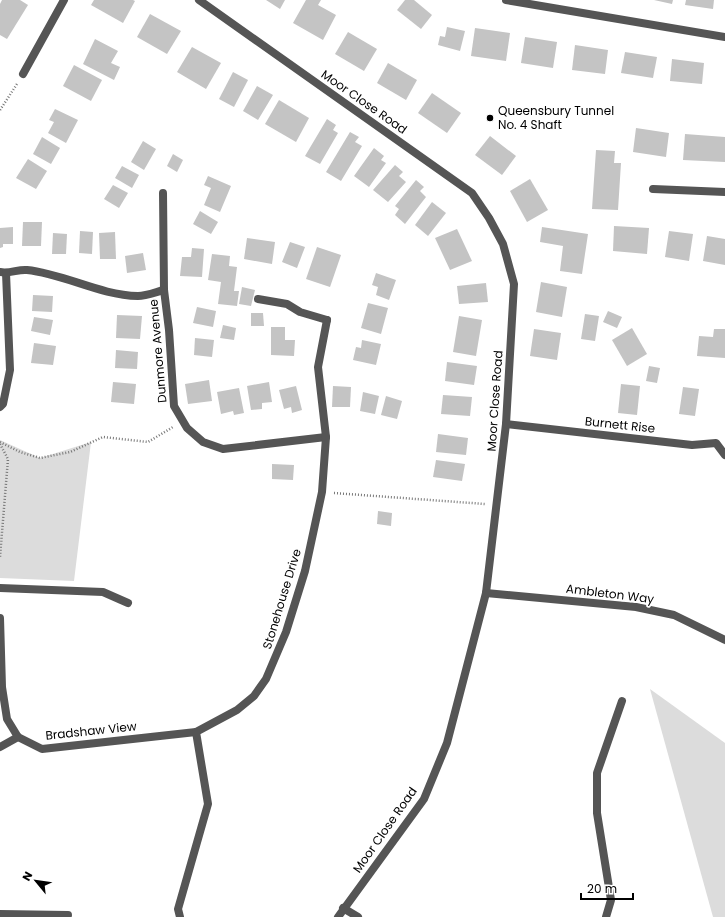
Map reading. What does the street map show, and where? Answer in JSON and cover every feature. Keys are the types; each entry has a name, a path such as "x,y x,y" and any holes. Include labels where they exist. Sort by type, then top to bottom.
{"street":[{"path":"23,74 64,0"},
{"name":"Moor Close Road","path":"199,0 472,193 490,218 503,244 514,284 506,424 486,593 447,743 424,799 343,908 338,917"},
{"path":"506,0 725,37"},
{"path":"653,189 725,192"},
{"name":"Dunmore Avenue","path":"163,194 164,290 169,330 174,406 187,428 203,442 223,449 326,437"},
{"name":"Dunmore Avenue","path":"3,273 26,270 63,278 111,293 139,296 164,290"},
{"path":"0,407 3,404 10,370 3,273"},
{"name":"Stonehouse Drive","path":"196,732 237,710 254,696 266,679 286,632 305,571 322,492 326,437 318,367 327,320 300,312 287,304 258,299"},
{"name":"Burnett Rise","path":"506,424 692,445 716,443 725,455"},
{"path":"0,588 103,592 128,603"},
{"name":"Ambleton Way","path":"486,593 644,609 674,615 725,640"},
{"path":"0,618 2,687 7,719 18,737 0,747"},
{"path":"606,917 611,900 597,813 597,773 622,701"},
{"path":"180,917 178,908 208,804 196,732"},
{"name":"Bradshaw View","path":"18,737 42,749 196,732"},
{"path":"343,908 358,917"},
{"path":"0,914 10,916 68,915"}],"path":[{"path":"0,110 23,74"},
{"path":"0,443 20,452 40,458 70,452 103,437 148,442 168,431 182,420"},
{"path":"0,443 8,459 0,556"},
{"path":"322,492 497,505"}],"shaded area":[{"path":"0,440 40,458 91,442 74,581 0,578"},
{"path":"650,689 725,743 725,917 713,917"}],"building":[{"path":"2,0 20,0 28,5 7,39 0,35 0,4"},
{"path":"94,0 135,1 123,23 91,5"},
{"path":"266,0 285,0 280,9"},
{"path":"306,0 321,0 318,5 336,15 323,40 293,23"},
{"path":"405,0 414,0 432,15 421,29 397,10"},
{"path":"654,0 673,0 672,4"},
{"path":"686,0 714,0 713,9 685,5"},
{"path":"150,14 181,31 167,54 137,37"},
{"path":"447,27 465,31 460,51 438,45 440,36 445,37"},
{"path":"475,28 510,33 506,61 471,56"},
{"path":"348,32 377,49 364,71 335,54"},
{"path":"525,37 557,42 553,68 521,63"},
{"path":"95,39 118,51 111,63 120,67 114,80 83,64"},
{"path":"575,45 608,50 605,74 572,70"},
{"path":"192,47 221,63 206,89 177,72"},
{"path":"625,52 657,57 653,78 621,73"},
{"path":"672,59 704,63 702,84 670,81"},
{"path":"388,63 417,80 406,100 377,83"},
{"path":"74,65 102,80 91,101 63,86"},
{"path":"233,72 248,80 234,107 219,99"},
{"path":"257,86 273,95 258,120 243,111"},
{"path":"432,93 461,113 447,133 418,113"},
{"path":"279,100 309,118 296,142 265,124"},
{"path":"55,109 78,120 66,143 48,133 54,122 49,120"},
{"path":"327,119 336,125 333,130 338,133 320,164 305,156"},
{"path":"636,128 669,133 666,157 633,152"},
{"path":"350,132 359,137 355,142 362,146 341,181 326,172"},
{"path":"685,134 725,137 725,162 683,160"},
{"path":"490,136 516,156 502,175 475,155"},
{"path":"42,137 60,148 51,164 33,154"},
{"path":"143,141 156,149 144,170 131,162"},
{"path":"374,148 384,156 381,160 386,163 369,187 354,176"},
{"path":"596,150 615,151 614,163 621,163 618,210 592,209"},
{"path":"173,154 183,160 177,172 167,166"},
{"path":"28,159 47,171 36,189 16,178"},
{"path":"395,165 403,172 399,176 406,182 388,202 373,190"},
{"path":"122,166 139,175 132,188 115,178"},
{"path":"208,176 231,186 220,212 204,205 211,188 204,185"},
{"path":"530,179 548,210 527,222 510,191"},
{"path":"416,180 424,187 420,191 426,197 405,224 395,215 399,209 395,206"},
{"path":"113,185 128,193 119,208 104,199"},
{"path":"432,202 446,213 428,236 415,225"},
{"path":"200,211 218,222 211,234 193,224"},
{"path":"23,222 42,222 41,246 22,246"},
{"path":"614,226 649,228 647,254 613,251"},
{"path":"13,227 13,244 3,244 3,247 0,248 0,228"},
{"path":"542,227 588,234 582,274 560,271 563,246 540,242"},
{"path":"457,229 472,261 450,270 435,238"},
{"path":"80,231 93,232 92,254 79,253"},
{"path":"669,231 693,234 689,261 665,257"},
{"path":"115,232 116,259 100,259 99,233"},
{"path":"53,233 67,234 66,254 52,254"},
{"path":"707,236 725,239 725,265 703,261"},
{"path":"247,238 275,242 272,264 244,259"},
{"path":"290,242 305,247 297,268 282,262"},
{"path":"317,247 341,255 330,287 306,279"},
{"path":"192,248 204,249 202,277 180,276 182,257 191,257"},
{"path":"143,253 146,270 127,273 125,256"},
{"path":"212,254 230,256 229,266 237,267 234,291 239,291 237,306 218,304 221,282 208,280"},
{"path":"376,273 396,280 389,300 376,295 378,287 372,285"},
{"path":"541,282 567,287 562,317 536,312"},
{"path":"486,283 488,302 459,304 457,286"},
{"path":"242,287 255,290 251,306 239,304"},
{"path":"33,295 53,296 52,312 32,311"},
{"path":"368,303 388,308 381,334 361,328"},
{"path":"197,307 216,311 213,327 193,323"},
{"path":"608,311 622,317 617,328 603,322"},
{"path":"251,313 263,313 264,326 251,326"},
{"path":"585,314 599,316 595,341 581,339"},
{"path":"117,315 142,316 140,339 116,338"},
{"path":"459,316 482,320 476,356 453,352"},
{"path":"34,317 53,320 50,335 31,331"},
{"path":"223,325 236,328 234,340 220,338"},
{"path":"271,327 285,327 285,340 295,340 294,356 271,355"},
{"path":"632,328 647,354 627,366 612,340"},
{"path":"534,329 561,333 557,360 530,356"},
{"path":"714,329 725,329 725,358 697,356 699,336 713,337"},
{"path":"195,338 214,340 212,357 194,355"},
{"path":"362,340 381,344 376,365 353,360 356,347 361,348"},
{"path":"34,343 56,346 53,365 31,363"},
{"path":"116,350 138,352 137,369 115,368"},
{"path":"447,362 477,366 474,385 445,381"},
{"path":"649,366 660,368 657,383 646,381"},
{"path":"209,380 212,401 188,404 185,384"},
{"path":"113,382 136,384 134,404 111,402"},
{"path":"269,382 272,402 262,403 262,409 251,410 247,386"},
{"path":"621,384 640,386 637,415 618,413"},
{"path":"296,386 302,410 292,413 291,407 284,409 279,390"},
{"path":"333,386 351,387 350,407 332,407"},
{"path":"683,387 699,389 695,416 679,414"},
{"path":"239,388 244,413 234,415 233,411 221,414 217,392"},
{"path":"363,392 379,396 375,414 360,411"},
{"path":"443,395 472,397 470,416 441,414"},
{"path":"386,396 402,401 397,419 381,415"},
{"path":"438,434 468,438 466,455 436,452"},
{"path":"436,460 465,464 462,481 433,477"},
{"path":"272,464 294,465 293,480 272,479"},
{"path":"378,511 392,513 391,526 377,524"}],"place":[{"name":"Queensbury Tunnel No. 4 Shaft","path":"490,118"}]}
